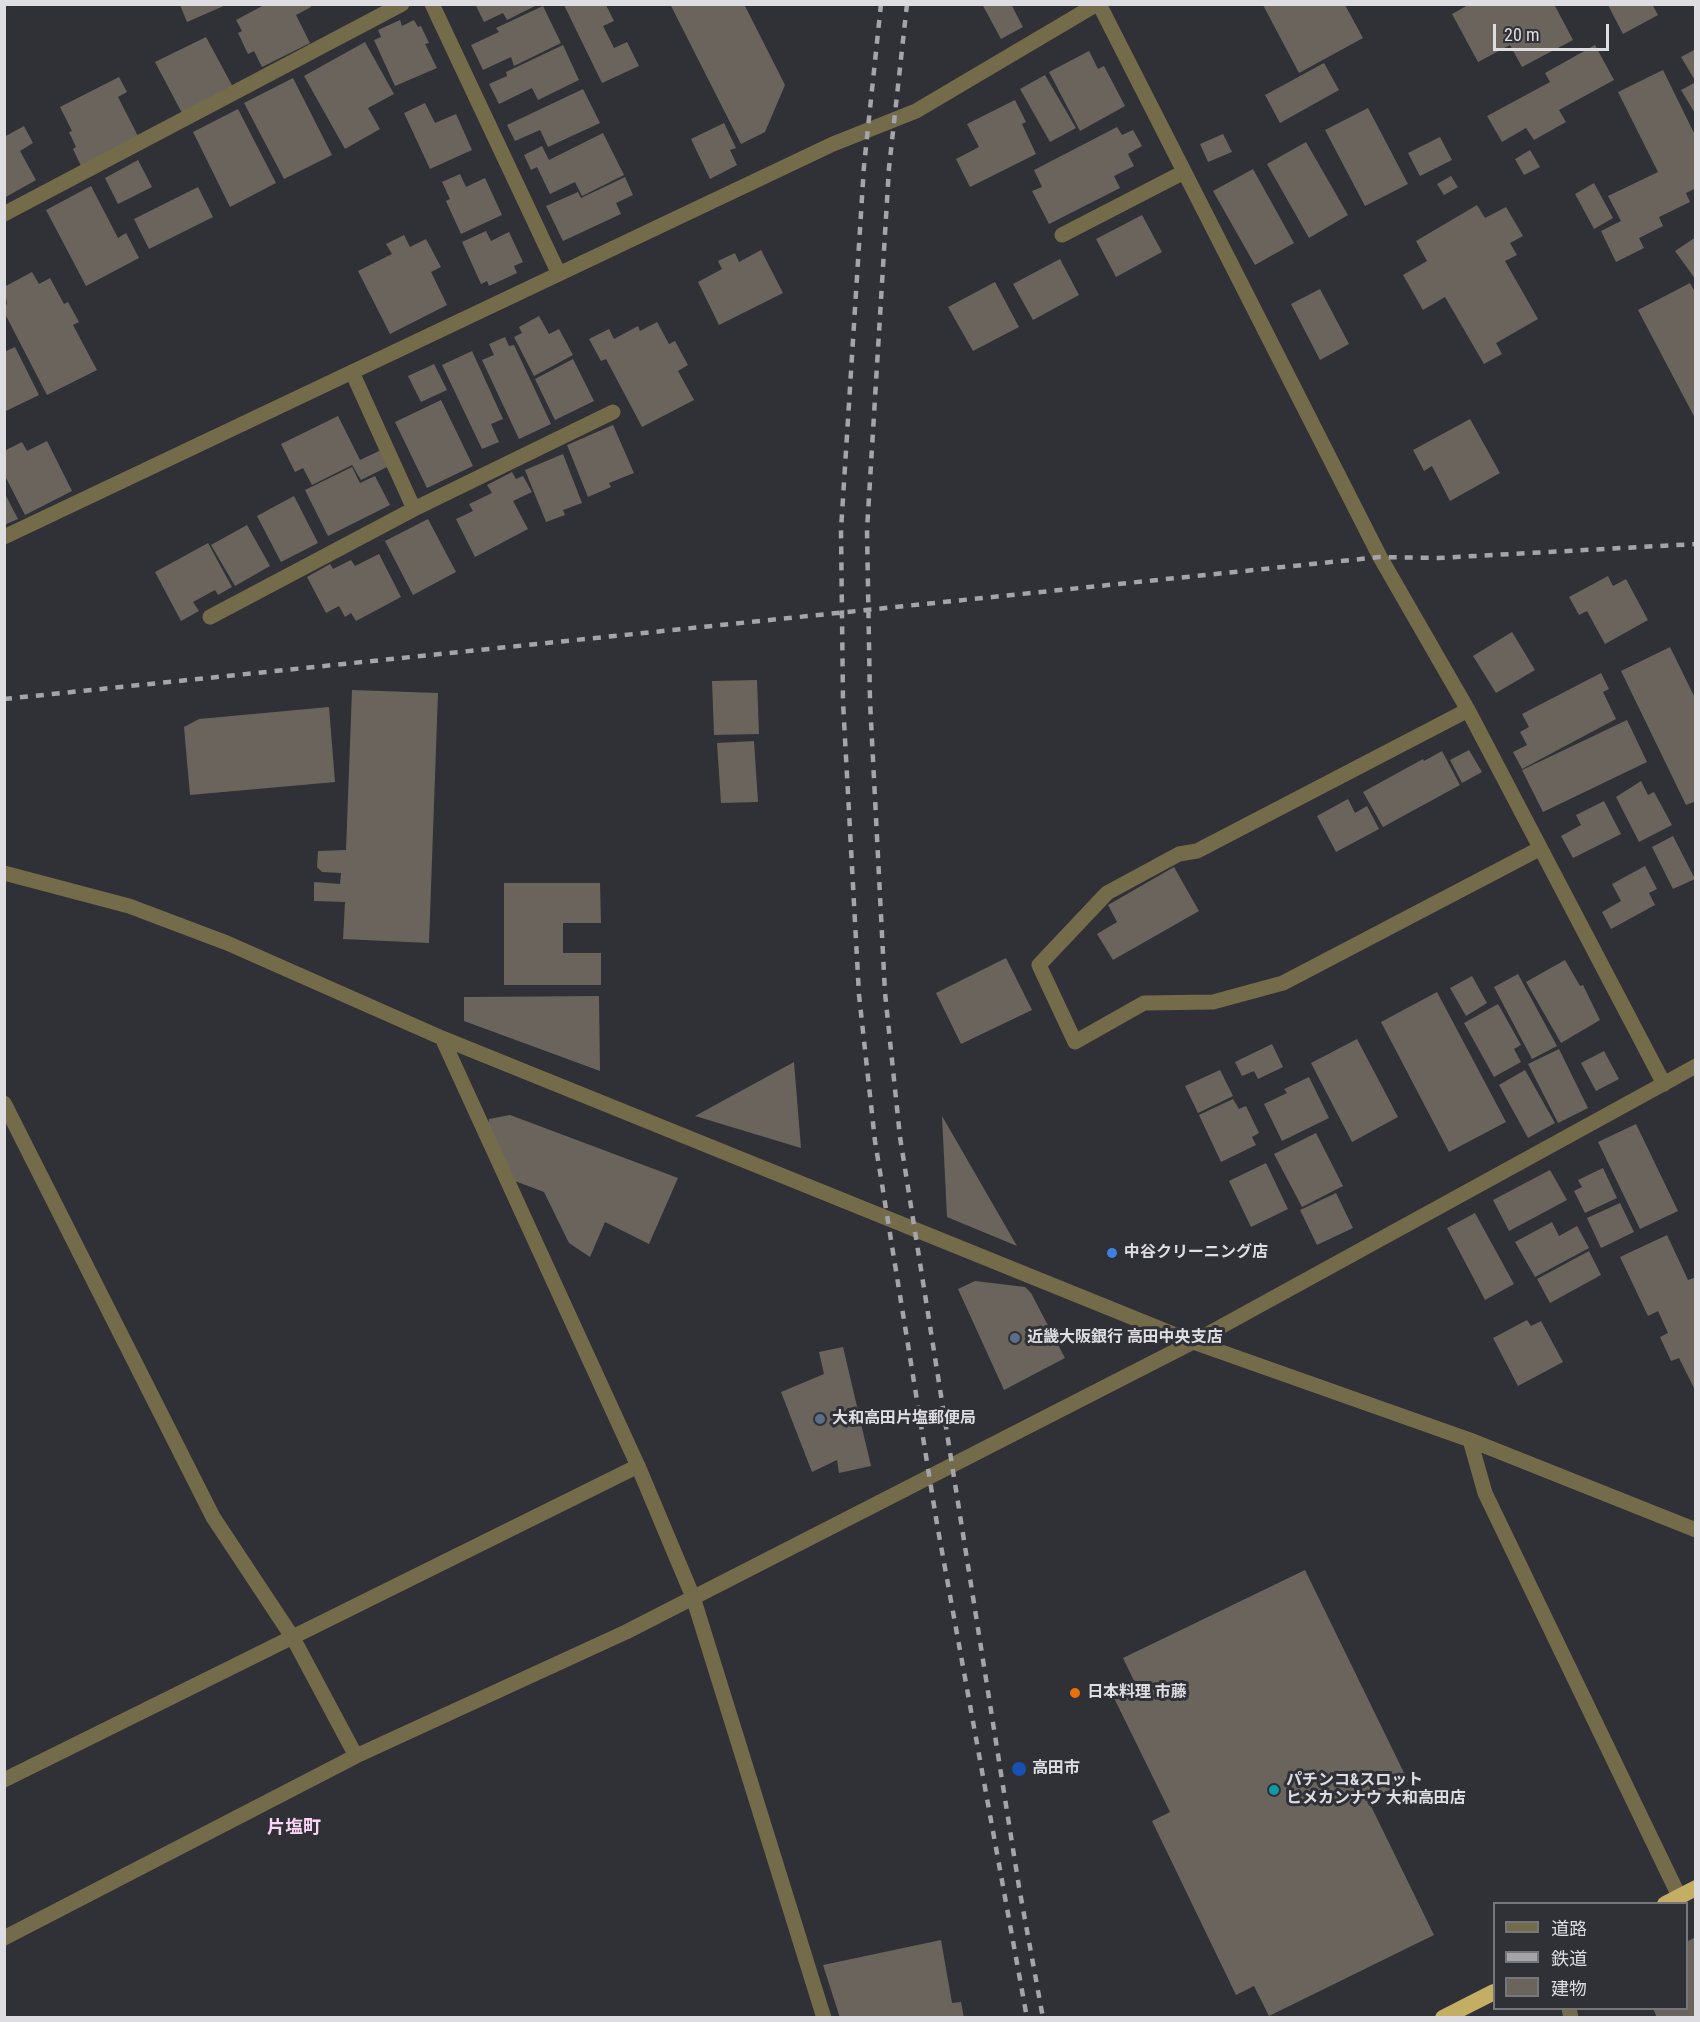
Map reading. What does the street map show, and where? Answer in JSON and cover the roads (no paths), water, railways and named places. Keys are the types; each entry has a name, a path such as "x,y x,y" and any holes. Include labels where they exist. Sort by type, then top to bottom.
{"highway":[{"path":"1672,1900 1695,1888"},
{"path":"1443,2018 1493,1993"}],"street":[{"path":"4,214 402,4"},
{"path":"432,4 559,274"},
{"path":"4,537 833,144 916,111 1098,4 1380,557 1468,710 1664,1084"},
{"path":"1062,235 1184,172"},
{"path":"352,372 414,509"},
{"path":"210,617 414,509 614,412"},
{"path":"1468,710 1197,851 1179,854 1107,893 1039,964 1075,1042 1144,1003 1213,1002 1283,983 1539,849"},
{"path":"4,873 129,906 227,943 442,1038 1193,1342 1470,1440 1695,1530"},
{"path":"442,1038 638,1466 693,1597 824,2018"},
{"path":"4,1938 356,1756 626,1632 1193,1342 1695,1066"},
{"path":"4,1103 213,1517 293,1638 356,1756"},
{"path":"1470,1440 1485,1493 1672,1900"},
{"path":"4,1780 638,1466"}],"railway":[{"path":"881,4 864,166 841,530 843,702 859,995 875,1141 937,1524 1027,2018"},
{"path":"907,4 889,168 867,530 870,701 885,993 900,1137 1019,1887 1043,2018"},
{"path":"4,699 1380,557 1438,558 1696,544"}],"place":[{"name":"中谷クリーニング店","path":"1112,1253"},
{"name":"近畿大阪銀行 高田中央支店","path":"1015,1338"},
{"name":"大和高田片塩郵便局","path":"820,1419"},
{"name":"日本料理 市藤","path":"1075,1693"},
{"name":"高田市","path":"1019,1769"},
{"name":"パチンコ&スロット ヒメカンナウ 大和高田店","path":"1274,1790"}],"district":[{"name":"片塩町","path":"294,1828"}]}
